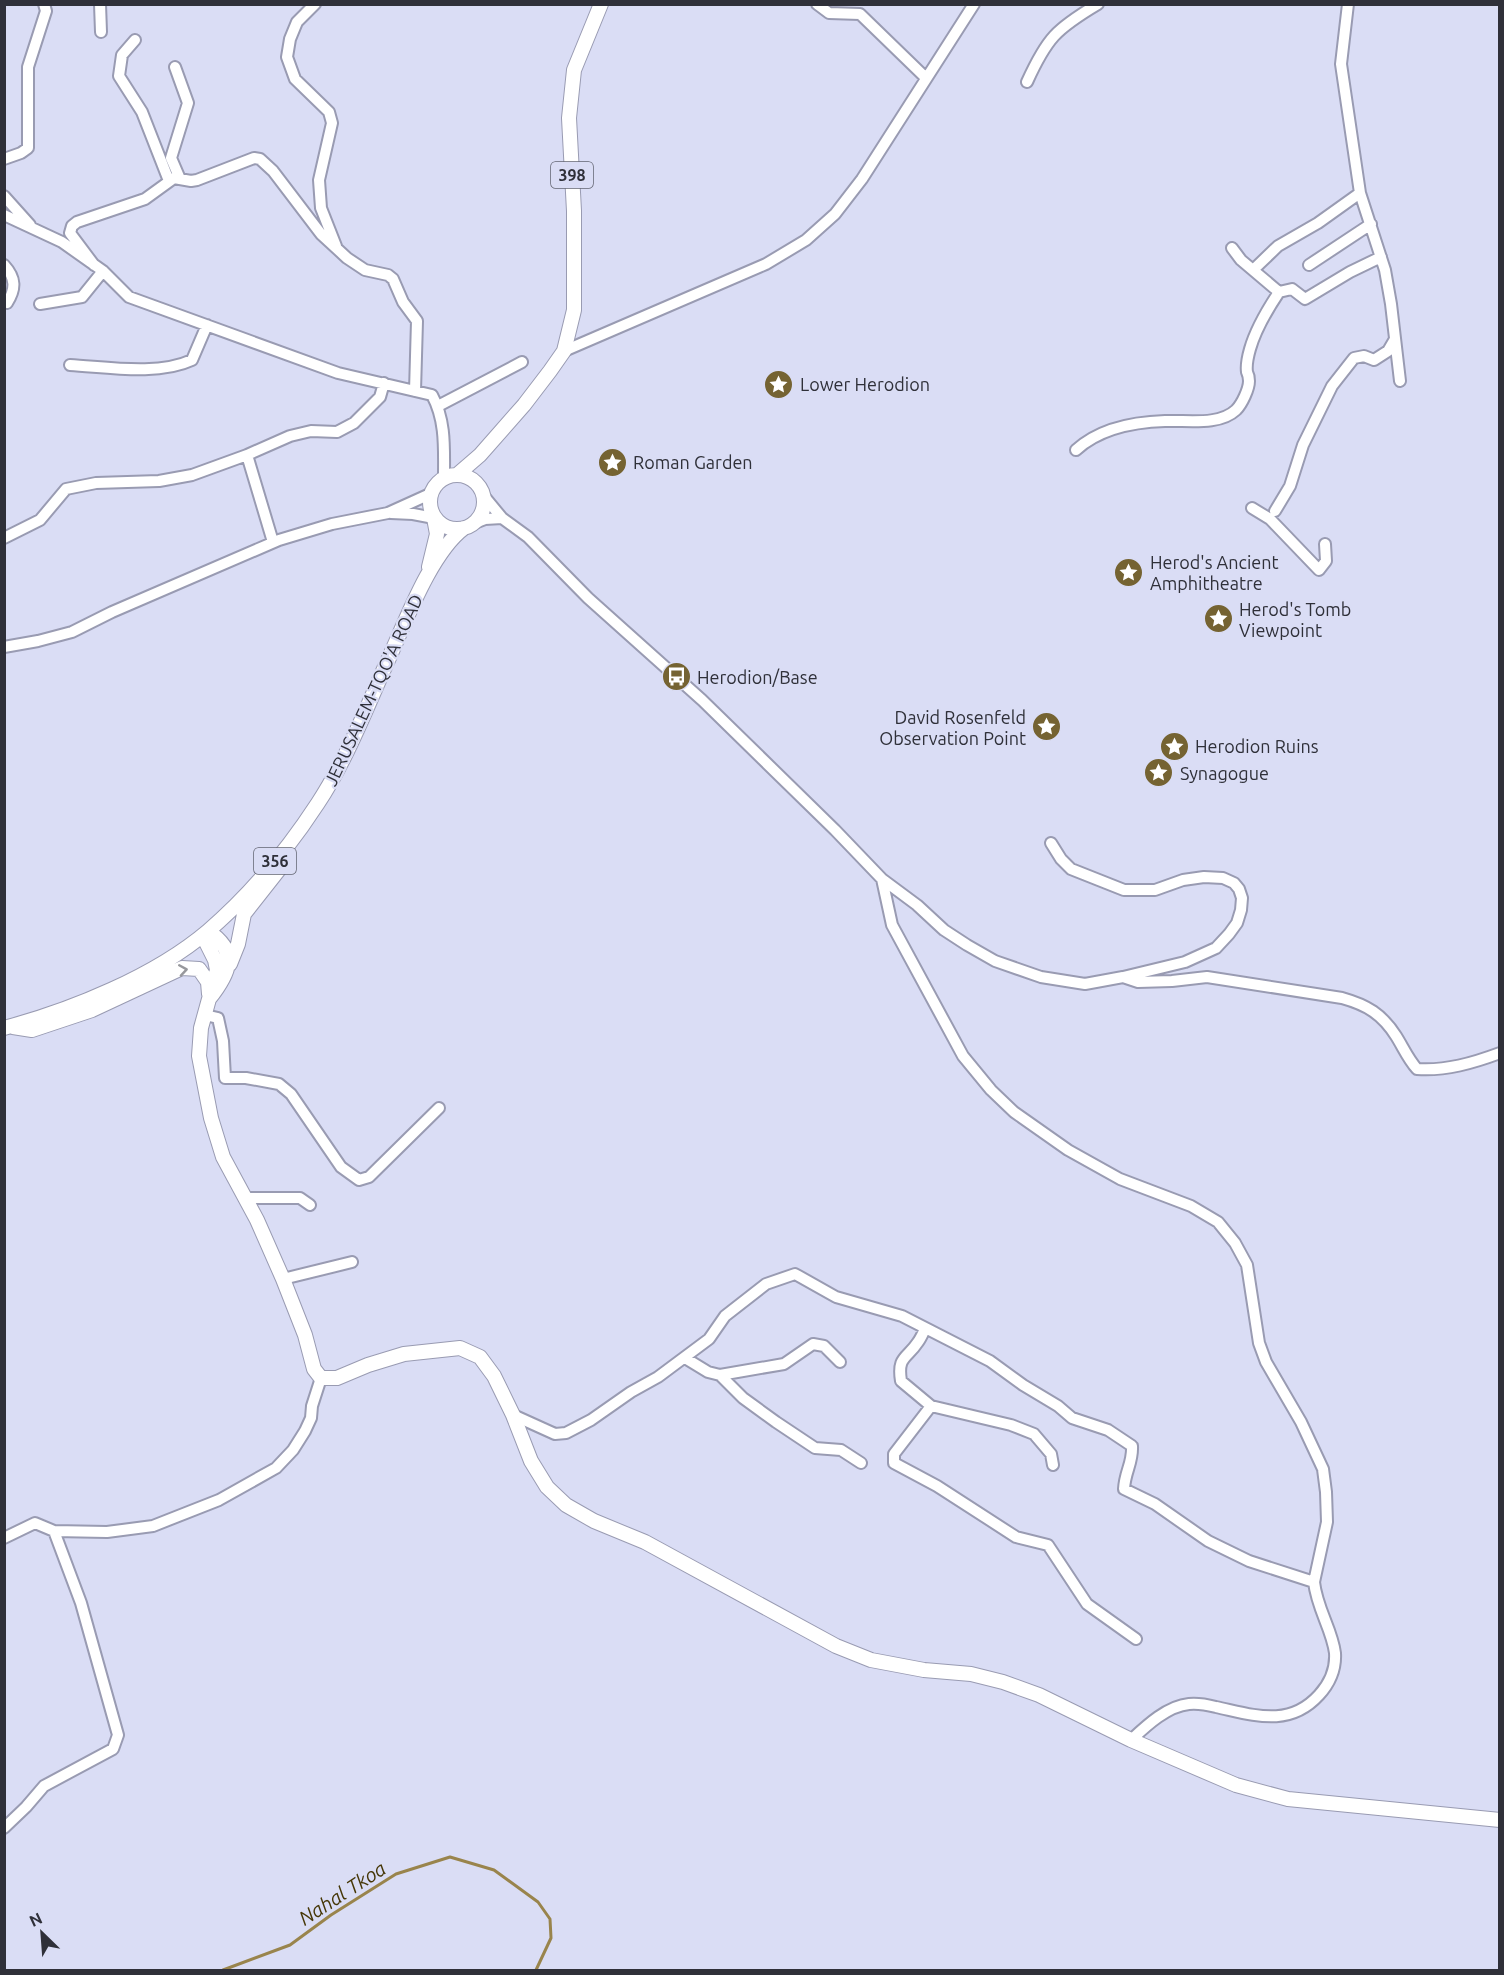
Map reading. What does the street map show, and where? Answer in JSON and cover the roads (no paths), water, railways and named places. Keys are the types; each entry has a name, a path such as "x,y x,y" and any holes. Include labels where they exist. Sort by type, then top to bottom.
{"main road":[{"name":"398","path":"458,474 480,455 524,405 564,351 574,310 574,211 569,118 574,70 601,4"},
{"path":"476,482 480,455"},
{"path":"458,474 476,482 483,495 483,510 479,518 468,526 456,529 447,527 434,518 430,511 430,494 434,486 444,477 458,474"},
{"name":"JERUSALEM-TQO'A ROAD","path":"427,575 437,534 434,518"},
{"name":"JERUSALEM-TQO'A ROAD","path":"8,1027 113,990 160,964 208,931 247,893 282,853 318,803 348,748 427,575 455,535 468,526"},
{"path":"209,999 223,982 238,944 244,914 300,842 304,822"},
{"path":"230,964 219,938 208,931 206,942 217,970 201,1028 199,1056 204,1091 223,1157 283,1279 305,1335 314,1369 321,1378 337,1378 404,1354 460,1348 480,1357 494,1376 513,1415 531,1461 547,1487 566,1505 594,1521 645,1542 837,1646 871,1660 924,1670 971,1674 1003,1682 1039,1695 1131,1740 1236,1785 1288,1799 1500,1821"},
{"path":"8,1027 32,1030 82,1013 182,968 199,969 208,982 209,999"}],"street":[{"path":"4,159 28,148 28,67 45,11 44,4"},
{"path":"100,4 101,32"},
{"path":"315,4 297,22 290,39 287,57 295,79 329,112 332,123 319,180 321,208 337,249"},
{"path":"817,4 829,13 860,14 926,78"},
{"path":"564,351 766,264 806,240 835,214 862,179 974,4"},
{"path":"1027,82 1041,52 1054,34 1074,18 1098,4"},
{"path":"1348,4 1341,64 1360,194 1381,257 1391,304 1400,381"},
{"path":"135,40 122,55 119,76 142,112 175,180"},
{"path":"175,68 188,103 171,158 175,180"},
{"path":"415,391 417,321 404,302 393,279 358,266 337,249 321,234 273,171 260,159 254,158 197,180 175,180 144,199 87,217 72,226 70,232 99,268 129,297 338,373 432,395 438,406 444,434 444,477"},
{"path":"1252,270 1278,246 1318,223 1360,194"},
{"path":"4,196 33,229"},
{"path":"4,215 62,242 99,268"},
{"path":"1309,265 1371,225"},
{"path":"1232,248 1241,260 1279,292"},
{"path":"1076,450 1095,436 1124,426 1167,420 1219,419 1235,411 1244,397 1250,380 1247,370 1248,359 1258,327 1279,292 1292,289 1305,300 1350,272 1381,257"},
{"path":"4,266 13,276 15,285 13,295 7,303"},
{"path":"40,304 82,297 99,268"},
{"path":"70,365 139,369 180,365 192,360 207,325"},
{"path":"1275,511 1290,486 1303,445 1332,386 1354,358 1364,356 1374,360 1388,351 1395,338"},
{"path":"438,406 522,362"},
{"path":"4,538 40,520 66,489 96,483 159,481 192,475 290,436 311,431 338,432 354,423 380,397 384,383"},
{"path":"247,455 273,542"},
{"path":"4,647 72,632 112,612 273,542 332,524 388,513 430,494"},
{"path":"483,495 502,518 528,537 588,598 702,700 882,879 917,905 944,930 995,961 1041,977 1085,984 1185,962 1216,948 1237,923 1242,898 1234,883 1223,878 1204,877 1183,880 1155,891 1124,890 1071,869 1061,859 1051,843"},
{"path":"1252,508 1270,519 1318,570 1326,561 1325,544"},
{"path":"388,513 434,518"},
{"path":"468,526 485,519 502,518"},
{"path":"882,879 892,925 896,933 963,1056 991,1090 1014,1112 1068,1150 1120,1179 1191,1206 1218,1222 1235,1243 1247,1265 1259,1343 1266,1362 1301,1422 1323,1469 1327,1522 1314,1582 1316,1598 1335,1654 1332,1677 1325,1689 1313,1702 1293,1714 1275,1718 1187,1704 1153,1719 1131,1740"},
{"path":"1123,977 1138,982 1172,981 1207,976 1361,1003 1380,1016 1417,1069 1431,1070 1470,1064 1500,1053"},
{"path":"205,1015 218,1018 223,1041 225,1078 246,1078 279,1084 291,1094 341,1167 359,1180 369,1177 439,1108"},
{"path":"245,1198 300,1198 310,1205"},
{"path":"283,1279 352,1262"},
{"path":"513,1415 555,1434 566,1433 591,1420 684,1358 709,1339 725,1316 766,1284 795,1274 836,1297 902,1316 990,1361 1058,1406 1072,1418 1108,1430 1132,1446 1133,1458 1125,1477 1124,1489 1155,1504 1218,1546 1249,1561 1314,1582"},
{"path":"925,1329 917,1344 905,1355 899,1369 901,1381 930,1406 1011,1425 1034,1434 1051,1454 1053,1465"},
{"path":"684,1358 708,1372 720,1375 784,1364 813,1344 824,1346 840,1362"},
{"path":"720,1375 743,1398 815,1448 841,1450 861,1463"},
{"path":"4,1538 34,1523 54,1531 107,1532 153,1526 219,1500 276,1468 293,1450 305,1431 321,1378"},
{"path":"930,1406 894,1455 894,1462 937,1486 1016,1537 1048,1545 1087,1604 1136,1639"},
{"path":"4,1828 44,1786 113,1749 118,1735 81,1603 54,1531"}],"waterway":[{"name":"Nahal Tkoa","path":"223,1970 290,1945 331,1915 396,1874 450,1857 494,1870 538,1902 550,1919 551,1938 536,1970"}],"place":[{"name":"Lower Herodion","path":"779,384"},
{"name":"Roman Garden","path":"612,462"},
{"name":"Herod's Ancient Amphitheatre","path":"1129,572"},
{"name":"Herod's Tomb Viewpoint","path":"1218,619"},
{"name":"Herodion/Base","path":"676,677"},
{"name":"David Rosenfeld Observation Point","path":"1047,727"},
{"name":"Herodion Ruins","path":"1174,746"},
{"name":"Synagogue","path":"1159,773"}]}
